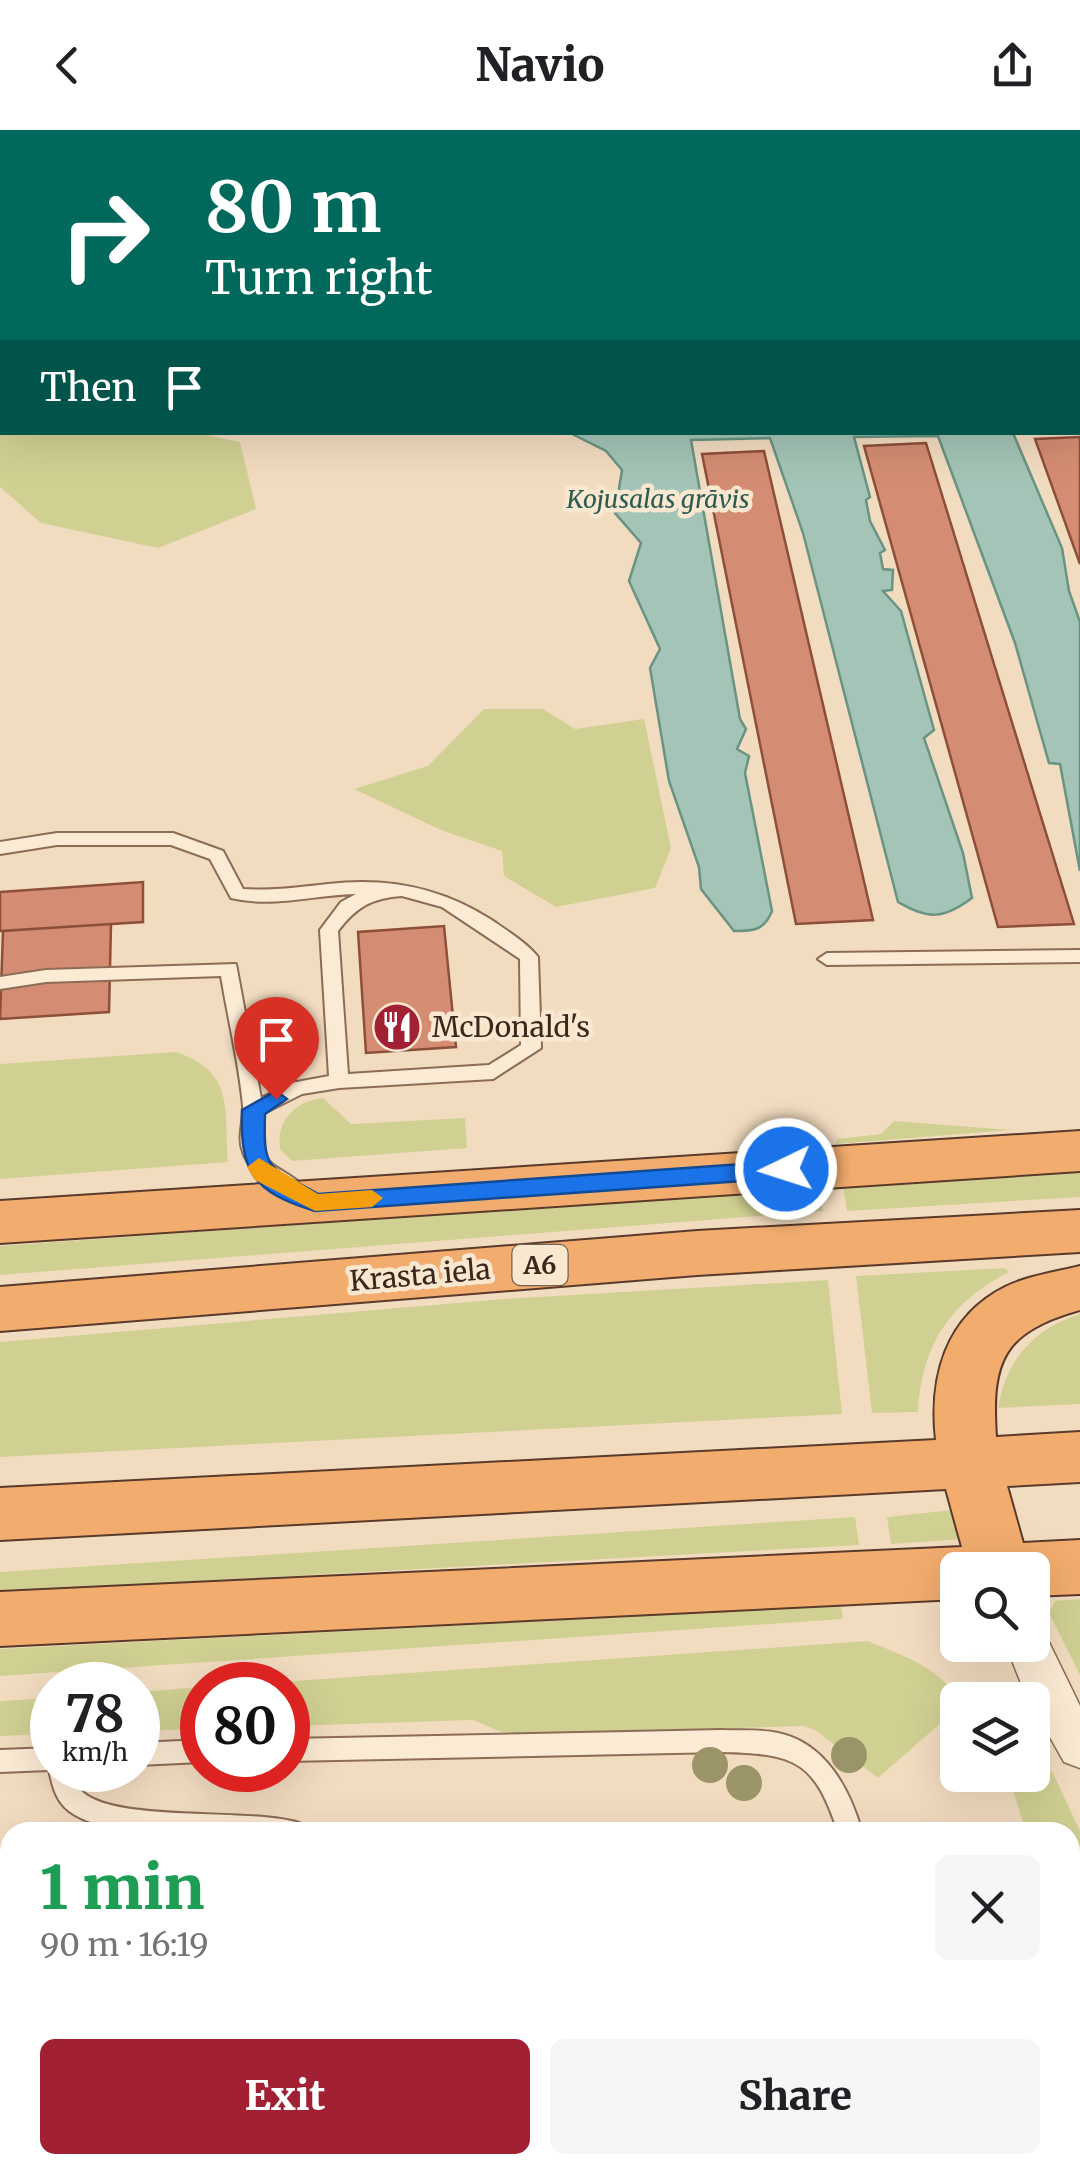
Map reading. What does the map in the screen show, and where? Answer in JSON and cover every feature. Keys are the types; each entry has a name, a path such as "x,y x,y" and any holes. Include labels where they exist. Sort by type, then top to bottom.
{"highway":[{"path":"0,1222 1080,1151"},
{"name":"Krasta iela","path":"0,1309 697,1252 1080,1231"},
{"path":"998,1552 970,1463 960,1388 970,1358 985,1332 1016,1306 1080,1288"},
{"path":"0,1514 1080,1457"},
{"path":"1050,1568 1080,1566"},
{"path":"0,1619 940,1573"}],"street":[{"path":"1034,1662 1080,1748"}],"lane":[{"path":"0,848 56,838 174,839 217,855 237,894 269,899 348,884 454,902 529,957 531,1048 493,1072 339,1081 298,1088 254,1110"},
{"path":"339,1081 329,930 354,901 396,890"},
{"path":"827,959 1080,956"},
{"path":"0,984 46,976 230,970 254,1110 252,1155 263,1174 315,1202"},
{"path":"310,1750 722,1741 785,1746 819,1770 840,1800 847,1822"},
{"path":"0,1761 30,1760"},
{"path":"66,1792 92,1812 148,1821 188,1822"}],"shaded area":[{"path":"0,435 206,435 240,442 256,509 158,548 41,523 0,487"},
{"path":"484,709 543,709 575,729 644,719 671,848 655,888 556,907 504,876 502,851 441,830 354,789 428,766"},
{"path":"176,1052 195,1060 217,1081 223,1094 228,1162 0,1179 0,1064"},
{"path":"323,1098 351,1124 465,1118 467,1148 292,1161 280,1149 284,1121 304,1103"},
{"path":"894,1121 1011,1130 836,1144 837,1139 881,1134"},
{"path":"1080,1172 1080,1197 847,1211 843,1188"},
{"path":"818,1188 823,1211 0,1275 0,1246"},
{"path":"1005,1268 1009,1272 970,1297 942,1328 925,1366 918,1412 872,1413 856,1276"},
{"path":"828,1280 842,1414 0,1457 0,1342 505,1299"},
{"path":"1080,1314 1080,1404 998,1408 1008,1375 1024,1349 1048,1328"},
{"path":"952,1510 964,1539 891,1544 887,1517"},
{"path":"855,1517 859,1545 0,1592 0,1572"},
{"path":"1080,1599 1080,1675 1050,1615 1055,1601"},
{"path":"814,1607 841,1607 843,1619 160,1665 160,1662 30,1662 30,1674 0,1676 0,1649"},
{"path":"868,1641 922,1665 944,1682 940,1682 940,1724 878,1778 815,1730 803,1726 508,1735 473,1720 310,1725 310,1680"},
{"path":"180,1689 180,1730 160,1730 160,1690"},
{"path":"30,1699 30,1735 0,1736 0,1701"},
{"path":"1052,1771 1076,1822 1023,1822 1014,1792 1050,1792"}],"water":[{"name":"Kojusalas grāvis","path":"574,435 1014,435 1062,548 1069,591 1080,622 1080,871 1060,764 1049,763 1015,643 938,436 854,437 870,497 866,500 870,521 885,550 880,553 883,569 893,570 892,590 883,591 901,611 934,730 924,738 963,853 972,898 936,915 898,902 803,533 770,438 691,440 740,719 746,729 737,749 749,756 745,773 772,911 757,928 734,931 701,889 699,867 669,781 650,668 660,649 629,581 641,543 615,513 622,470 606,451"}],"building":[{"path":"1080,437 1080,564 1035,439"},
{"path":"926,443 1074,924 998,927 864,446"},
{"path":"764,451 873,920 796,924 702,454"},
{"path":"143,882 143,922 0,931 0,892"},
{"path":"111,924 109,1012 0,1019 3,931"},
{"path":"444,926 456,1047 366,1053 358,932"}],"slow traffic":[{"path":"259,1167 263,1174 315,1202 372,1198"}],"place":[{"name":"McDonald's","path":"397,1027"}],"route":[{"path":"276,1099 254,1110 250,1130 252,1155 263,1174 315,1202 786,1169"}]}
